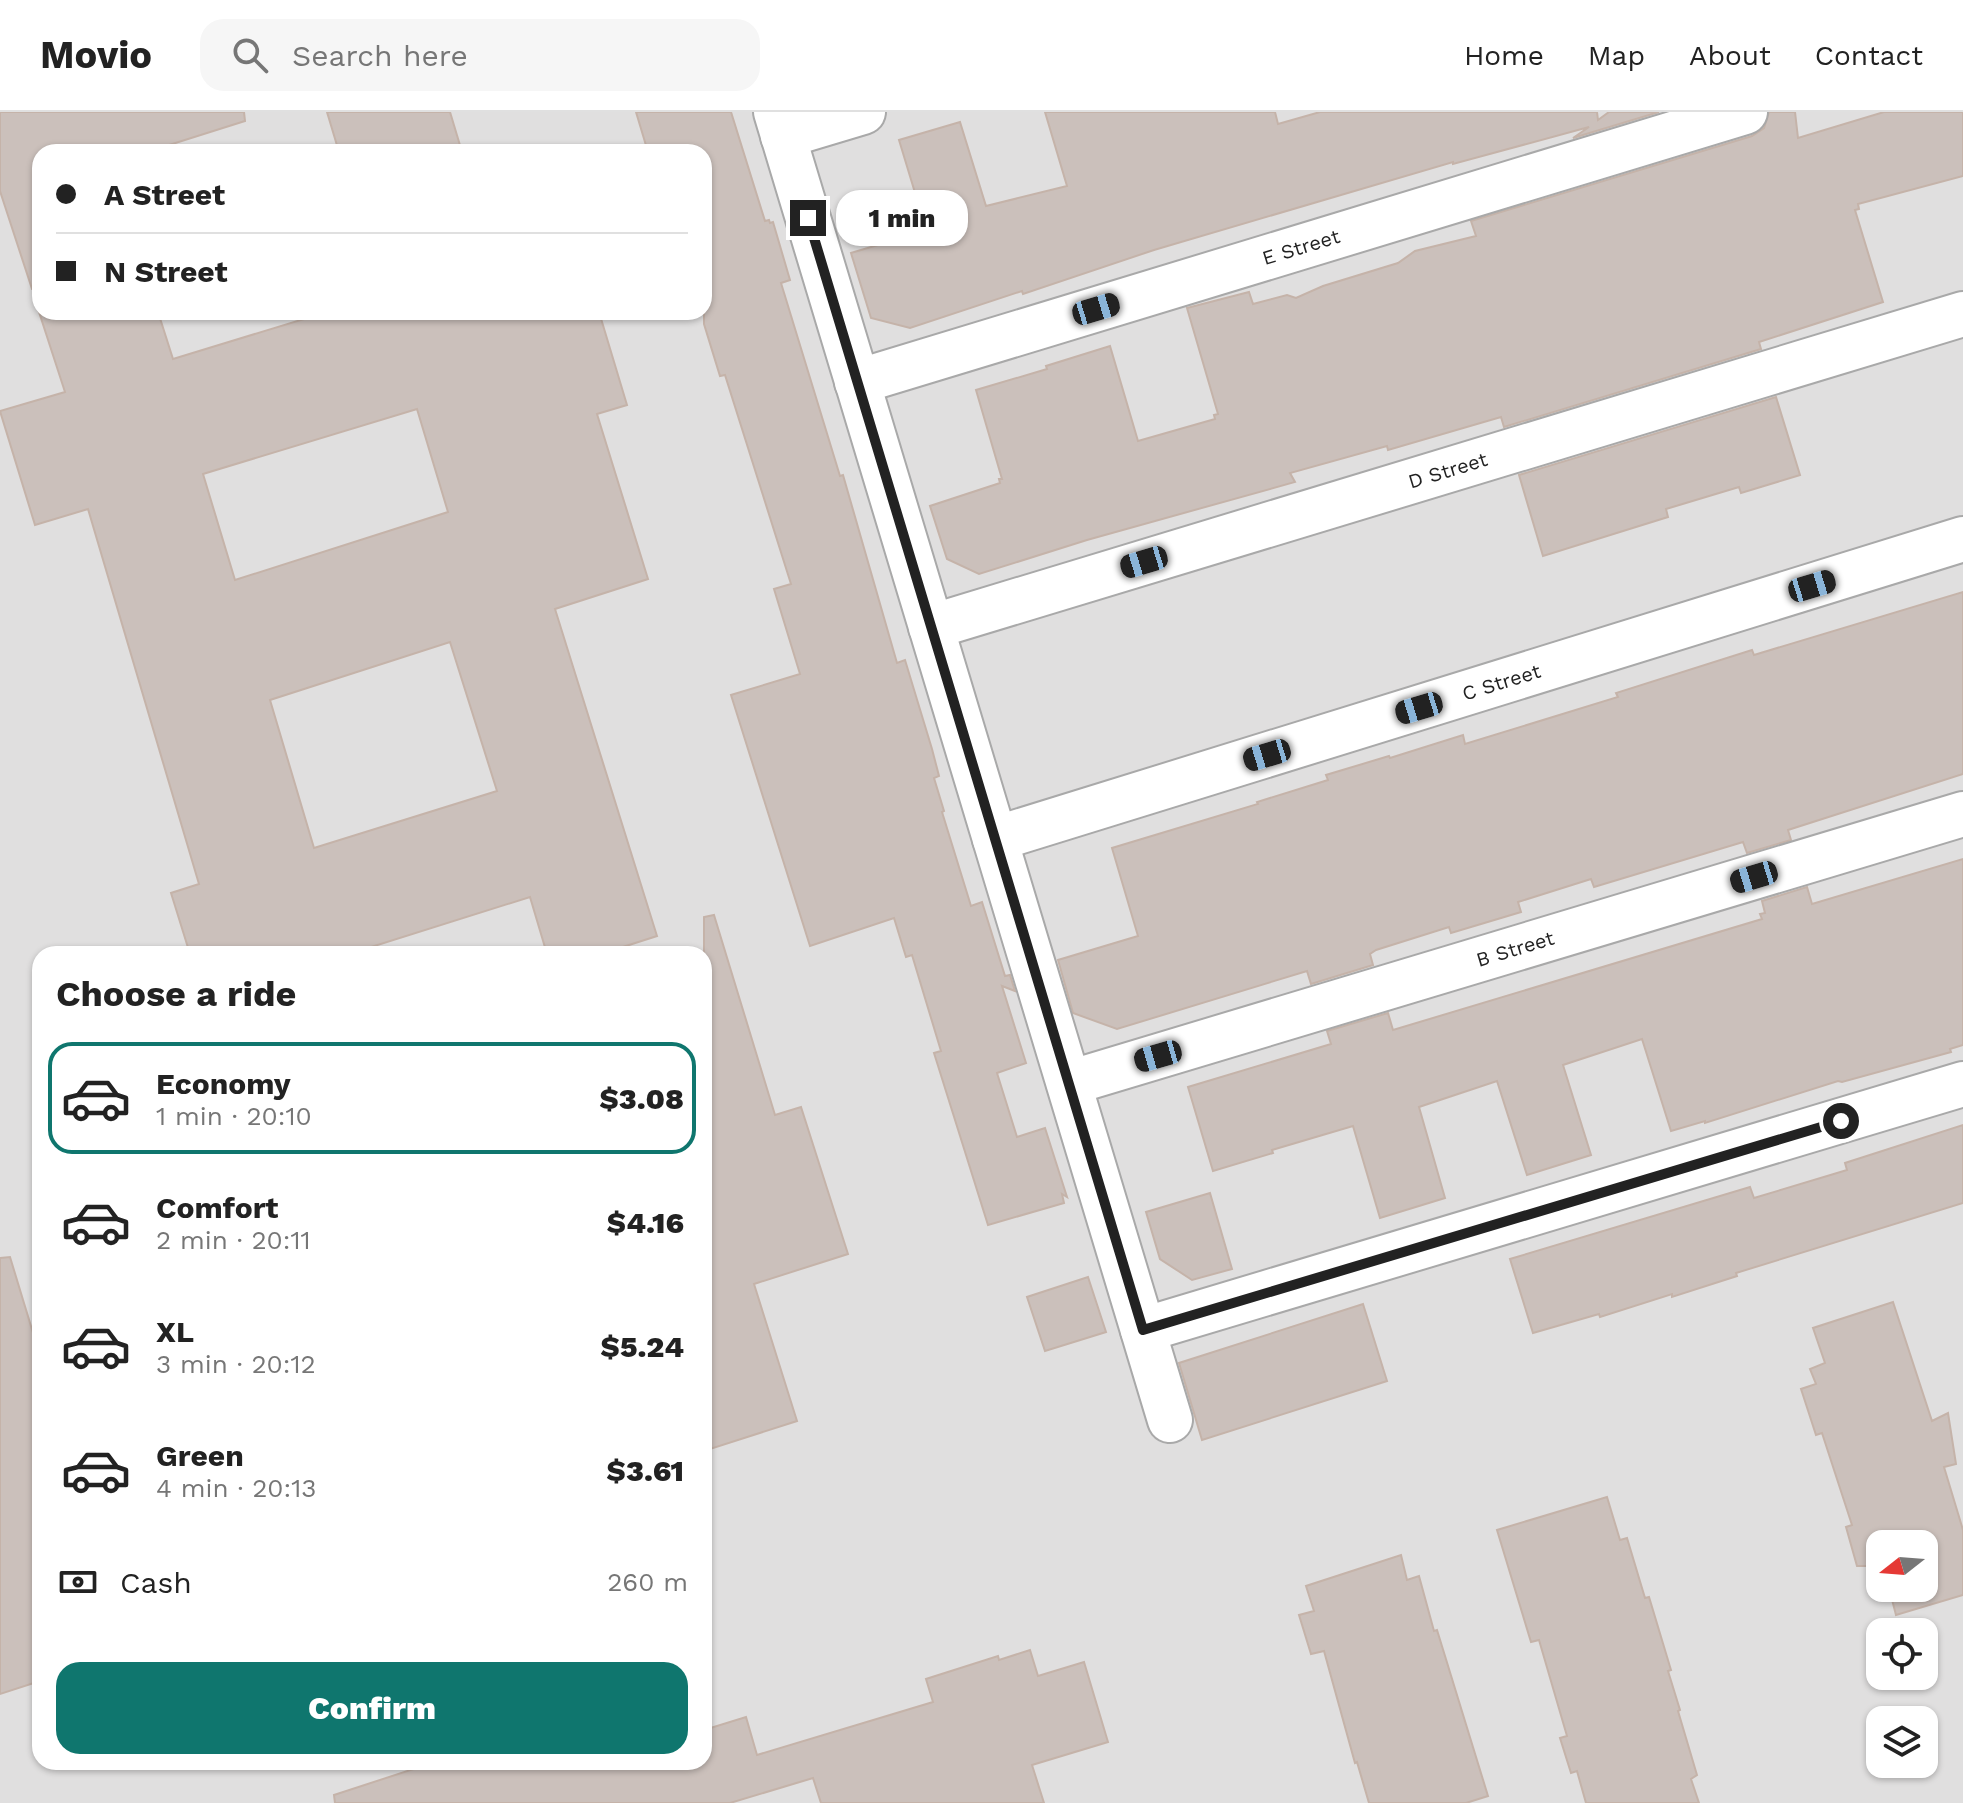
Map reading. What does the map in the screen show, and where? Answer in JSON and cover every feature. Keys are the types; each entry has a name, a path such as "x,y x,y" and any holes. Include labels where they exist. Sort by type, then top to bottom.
{"lane":[{"path":"863,112 779,124 1170,1420"},
{"name":"E Street","path":"857,382 1745,112"},
{"name":"D Street","path":"931,627 1963,314"},
{"name":"C Street","path":"995,839 1963,539"},
{"name":"B Street","path":"1069,1083 1963,814"},
{"path":"1143,1330 1963,1084"}],"shaded area":[{"path":"0,112 1963,112 1963,1803 0,1803"}],"building":[{"path":"0,112 244,112 245,121 172,144 32,144 32,289 0,191"},
{"path":"327,112 450,112 460,144 337,144"},
{"path":"636,112 731,112 765,221 773,222 790,280 781,283 840,476 843,475 897,663 905,660 939,776 934,778 942,812 971,906 982,902 1005,976 1010,975 1015,991 1002,986 1026,1063 997,1073 1017,1137 1045,1128 1067,1197 1062,1194 1064,1203 988,1225 934,1053 941,1051 912,955 906,957 894,918 810,946 731,695 800,674 774,589 791,584 725,375 720,376 704,324 704,320 712,320 712,144 646,144"},
{"path":"1045,112 1275,112 1278,124 1320,112 1597,112 1598,120 1609,112 1659,112 1573,138 1589,127 1453,162 1154,250 910,328 871,318 851,253 926,229 899,140 960,122 986,206 1067,186"},
{"path":"1769,112 1795,112 1798,138 1884,112 1963,112 1963,176 1858,204 1859,209 1855,210 1883,302 1759,342 1761,349 1504,427 1501,417 1388,450 1387,446 1290,473 1295,482 1087,540 979,574 947,559 930,506 1000,483 999,479 1002,479 976,390 1110,346 1138,441 1215,419 1214,415 1218,414 1187,308 1249,292 1253,304 1287,295 1296,298 1323,286 1398,263 1415,251 1476,236 1471,221 1752,136 1764,128"},
{"path":"42,320 161,320 173,359 301,320 601,320 627,405 597,414 648,579 555,609 657,936 626,946 545,946 530,897 374,946 188,946 171,893 199,884 88,509 35,525 0,411 65,392","holes":["417,409 448,512 235,580 203,474","450,642 497,791 314,848 270,700"]},
{"path":"1776,397 1800,475 1741,493 1739,487 1666,509 1668,517 1543,556 1519,475"},
{"path":"1963,592 1963,774 1788,830 1791,840 1747,853 1743,842 1594,887 1591,879 1518,902 1521,912 1451,933 1449,927 1376,950 1370,954 1373,965 1311,984 1307,971 1117,1029 1073,1013 1058,960 1138,936 1112,848 1258,804 1328,780 1326,775 1389,756 1463,735 1465,744 1618,697 1616,693 1752,650 1754,655"},
{"path":"1963,859 1963,1045 1950,1049 1951,1052 1838,1081 1671,1131 1642,1039 1563,1065 1591,1155 1527,1175 1497,1081 1419,1107 1445,1198 1380,1218 1353,1126 1213,1171 1188,1087 1331,1044 1327,1031 1388,1013 1393,1030 1762,919 1760,914 1765,913 1762,901 1807,887 1812,904"},
{"path":"714,915 775,1115 801,1107 848,1254 754,1284 797,1421 712,1448 712,946 704,946 704,917"},
{"path":"1963,1125 1963,1203 1736,1273 1737,1276 1672,1297 1672,1294 1600,1317 1599,1314 1533,1333 1510,1259 1750,1187 1754,1198 1847,1170 1845,1163"},
{"path":"1210,1193 1232,1269 1192,1280 1160,1259 1146,1212"},
{"path":"10,1257 32,1330 32,1684 0,1694 0,1258"},
{"path":"1088,1277 1106,1332 1045,1351 1027,1297"},
{"path":"1893,1302 1932,1421 1948,1413 1956,1464 1944,1467 1963,1530 1963,1595 1896,1615 1893,1602 1938,1602 1938,1530 1866,1530 1866,1566 1857,1566 1846,1527 1852,1525 1822,1433 1816,1435 1801,1389 1816,1384 1810,1369 1825,1363 1813,1328"},
{"path":"1363,1304 1387,1381 1202,1440 1179,1363"},
{"path":"1607,1497 1620,1540 1627,1538 1645,1598 1649,1597 1671,1670 1668,1671 1697,1775 1691,1779 1699,1803 1586,1803 1577,1771 1571,1773 1560,1738 1567,1736 1539,1640 1531,1642 1497,1530"},
{"path":"1401,1555 1407,1580 1419,1576 1488,1796 1466,1803 1369,1803 1324,1651 1311,1654 1299,1615 1314,1611 1306,1586"},
{"path":"1030,1650 1038,1676 1084,1662 1108,1742 1032,1765 1044,1803 821,1803 813,1778 730,1803 335,1803 334,1795 411,1770 712,1770 712,1728 746,1717 757,1755 933,1702 926,1679 998,1656 999,1660"}],"route":[{"path":"808,218 1143,1330 1841,1121"}]}
